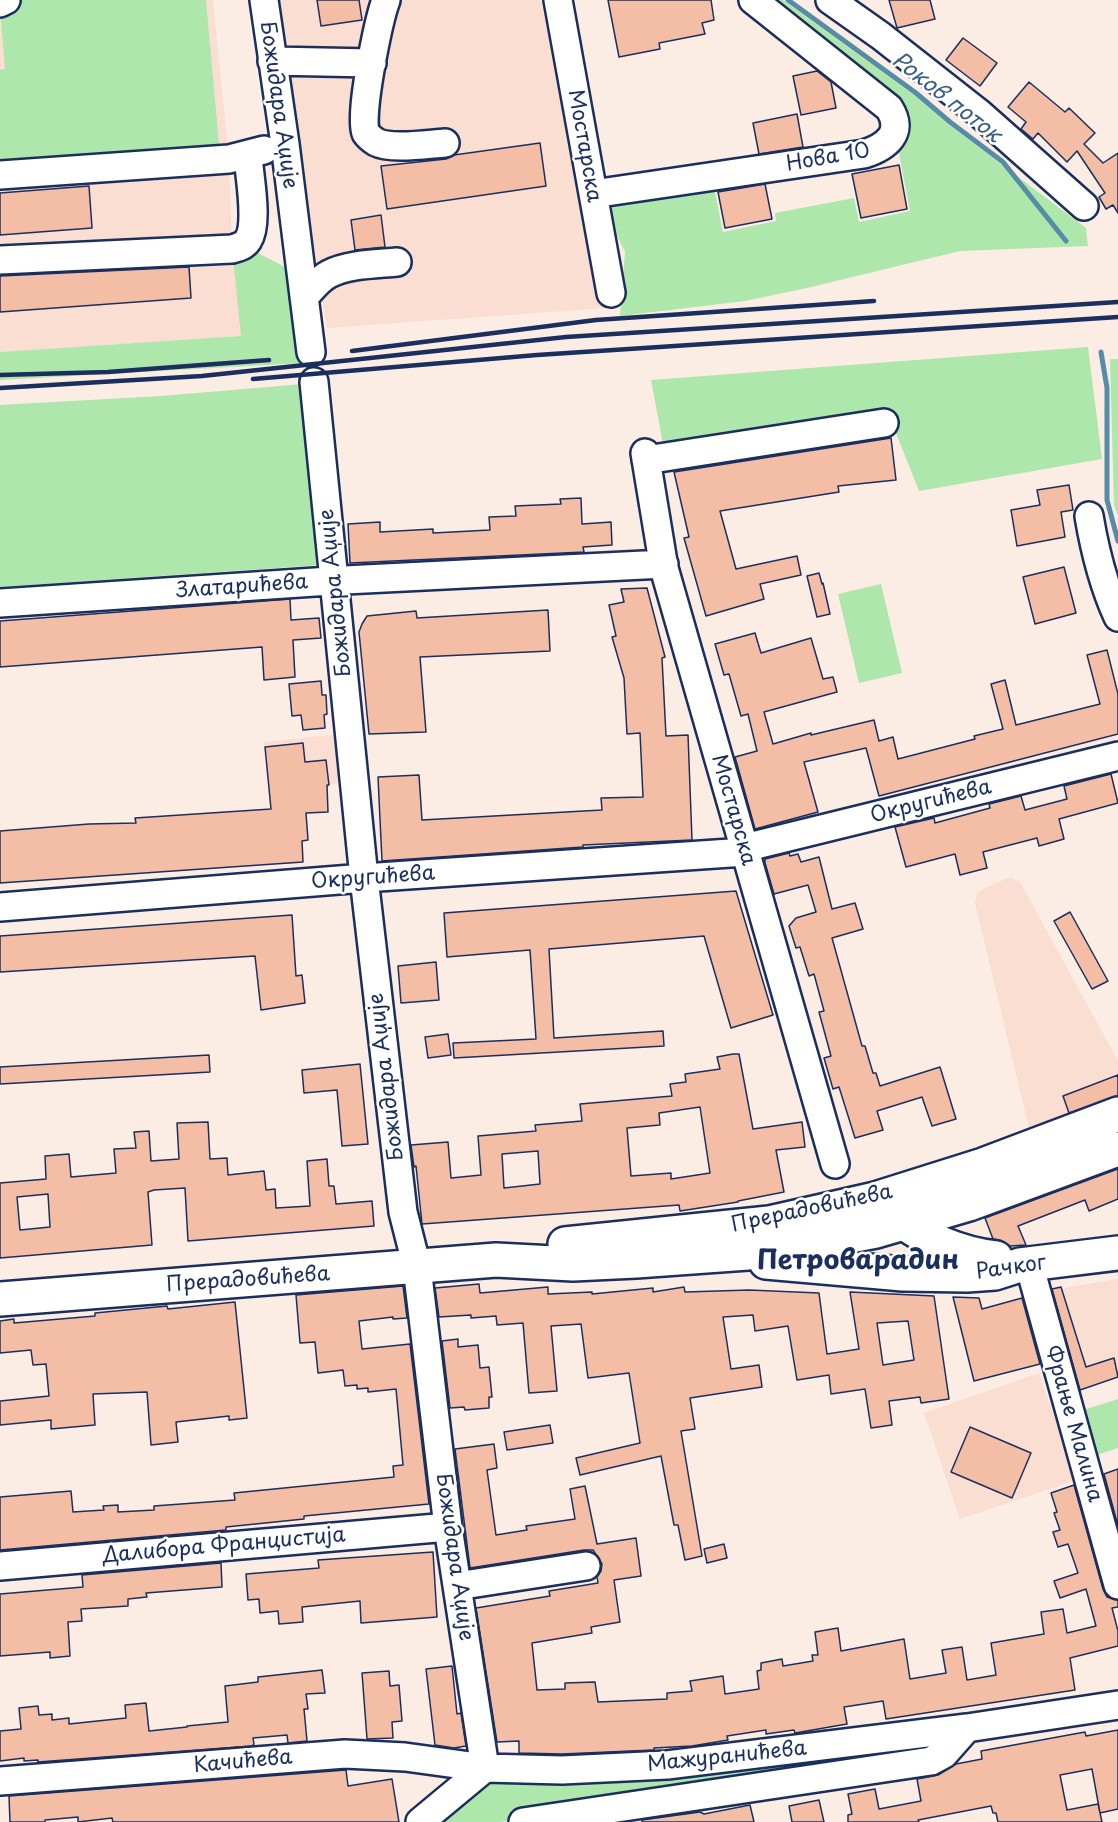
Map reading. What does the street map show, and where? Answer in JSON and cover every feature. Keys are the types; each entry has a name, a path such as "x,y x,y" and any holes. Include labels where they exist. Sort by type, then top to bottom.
{"main road":[{"name":"Прерадовићева","path":"0,1299 496,1260 573,1264 729,1254 793,1247 881,1213 983,1165 1118,1114"},
{"name":"Прерадовићева","path":"496,1260 546,1246 969,1204 1118,1149"},
{"path":"969,1204 970,1222 980,1248 1015,1262"},
{"name":"Рачког","path":"881,1213 973,1256 1015,1262 1118,1253"},
{"path":"881,1213 885,1258 891,1266 903,1274"},
{"name":"Рачког","path":"729,1254 746,1260 903,1274 995,1273 1015,1262"}],"street":[{"path":"0,3 6,0"},
{"name":"Божидара Аџије","path":"264,0 272,61 290,142 311,352"},
{"path":"386,0 379,19 372,63 364,118 366,133 374,141 385,146 445,143"},
{"name":"Мостарска","path":"558,0 611,293"},
{"name":"Нова 10","path":"593,195 864,154 879,149 888,142 895,129 895,120 889,108 753,0"},
{"path":"830,0 881,36 979,113 1084,206"},
{"path":"272,61 372,63"},
{"path":"0,175 229,159 290,142"},
{"path":"0,260 232,249 242,246 252,231 253,220 248,155"},
{"path":"304,297 315,284 331,273 353,267 397,262"},
{"name":"Божидара Аџије","path":"314,382 364,878 403,1212 417,1267 448,1527 485,1768"},
{"name":"Мостарска","path":"835,1164 664,564 646,456 884,423"},
{"path":"1089,516 1095,554 1105,587 1118,616"},
{"name":"Златарићева","path":"0,603 334,580 664,564"},
{"name":"Округићева","path":"0,907 745,850 1118,756"},
{"name":"Фрање Малина","path":"1015,1262 1118,1585"},
{"name":"Далибора Францистија","path":"0,1566 448,1527"},
{"path":"457,1586 586,1566"},
{"name":"Мажуранићева","path":"485,1768 562,1770 667,1765 968,1728 1118,1705"},
{"name":"Мажуранићева","path":"523,1822 927,1762 944,1754 968,1728"},
{"name":"Качићева","path":"0,1781 345,1754 405,1756 485,1768"},
{"path":"420,1822 485,1768"}],"shaded area":[{"path":"0,0 213,0 229,159 232,249 242,336 0,352"},
{"path":"275,0 541,0 605,308 327,328"},
{"path":"330,735 347,737 351,782 269,791 264,742"},
{"path":"1010,877 1020,882 1118,1061 1118,1099 1030,1132 975,903 977,892"},
{"path":"1118,1279 1118,1377 1070,1393 1040,1292"},
{"path":"1039,1373 1076,1480 960,1519 924,1413"}],"green space":[{"path":"20,0 206,0 219,144 0,168 0,70 5,69 0,9"},
{"path":"768,0 783,0 914,95 948,124 1086,228 1088,246 960,251 745,301 620,316 625,252 599,199 713,182 723,232 776,221 775,213 854,198 859,222 910,211 898,148 905,129"},
{"path":"258,253 291,270 302,363 0,380 0,352 241,336 233,258"},
{"path":"1088,347 1102,459 919,491 890,418 663,444 651,380"},
{"path":"1110,359 1118,359 1118,516 1114,505"},
{"path":"303,384 320,565 0,587 0,405 161,396"},
{"path":"881,584 902,673 859,683 838,594"},
{"path":"1118,1399 1118,1448 1088,1458 1074,1413"},
{"path":"959,1732 948,1745 622,1805 500,1822 426,1822 486,1771"}],"building":[{"path":"317,0 359,0 362,20 321,26"},
{"path":"608,0 711,0 714,20 702,23 705,34 659,43 660,49 619,57"},
{"path":"889,0 930,0 935,19 897,28"},
{"path":"963,38 997,63 980,86 946,60"},
{"path":"817,71 831,82 836,108 801,115 793,76"},
{"path":"1029,82 1065,112 1069,108 1095,133 1084,144 1103,163 1118,153 1118,213 1113,205 1106,209 1099,197 1105,193 1077,151 1067,162 1038,133 1033,139 1021,129 1026,122 1008,107"},
{"path":"797,114 803,147 759,154 753,123"},
{"path":"540,143 546,186 387,209 381,166 446,159 454,155"},
{"path":"899,165 907,209 861,218 852,174"},
{"path":"765,184 772,219 725,228 718,192"},
{"path":"89,186 92,228 0,235 0,193"},
{"path":"381,215 385,247 355,250 351,220"},
{"path":"189,267 191,298 0,312 0,276"},
{"path":"891,438 896,480 838,486 839,492 720,511 736,569 797,556 801,575 760,584 764,599 706,616 684,538 689,537 674,472"},
{"path":"1069,485 1073,510 1061,512 1065,537 1017,546 1011,510 1040,505 1037,490"},
{"path":"581,498 582,524 611,522 612,545 583,547 584,552 350,563 348,524 380,522 380,532 433,529 433,533 490,530 489,517 516,516 515,506 561,504 560,499"},
{"path":"1064,567 1076,613 1035,624 1023,577"},
{"path":"819,573 830,614 817,617 807,576"},
{"path":"647,588 665,657 662,658 666,736 688,735 692,840 583,845 583,847 382,861 378,777 419,775 422,820 602,810 601,798 643,797 640,733 627,734 624,678 612,637 616,636 609,605 624,602 621,589"},
{"path":"290,599 291,620 319,618 321,638 293,640 295,677 264,680 262,647 0,667 0,621"},
{"path":"548,610 550,651 420,657 426,732 369,734 359,632 367,616 416,611 417,618"},
{"path":"755,633 761,653 811,638 823,679 833,677 837,692 764,712 773,744 811,733 811,735 874,720 879,741 893,737 898,759 975,739 974,736 1003,729 991,684 1005,680 1016,725 1100,704 1087,655 1107,650 1118,694 1118,734 879,796 866,748 804,762 818,812 755,829 735,757 757,751 748,714 741,716 729,674 724,675 715,644"},
{"path":"321,681 322,695 326,695 325,728 303,730 301,715 292,716 289,684"},
{"path":"303,743 305,762 326,760 329,785 327,785 328,812 306,813 308,840 302,841 303,862 0,883 0,831 136,823 135,818 271,809 265,747"},
{"path":"1111,774 1118,803 1059,819 1064,839 1039,846 1037,838 983,852 987,868 960,875 955,854 906,867 895,827 934,818 935,823 990,808 989,804 1021,796 1025,810 1067,799 1064,786"},
{"path":"789,853 790,856 798,854 801,862 819,857 832,909 855,903 863,929 832,938 862,1046 865,1046 873,1073 876,1073 880,1086 940,1067 956,1119 932,1126 922,1097 877,1111 883,1130 855,1138 839,1087 833,1089 824,1058 831,1056 819,1012 824,1011 814,974 809,976 800,947 796,948 789,926 796,918 816,912 808,885 774,894 765,863 765,859"},
{"path":"736,891 773,1015 731,1028 704,936 549,949 554,1038 663,1031 664,1046 454,1058 453,1043 536,1039 530,950 447,957 444,913"},
{"path":"1070,912 1108,981 1092,989 1054,921"},
{"path":"292,915 296,976 302,975 305,1003 261,1010 255,956 0,972 0,936"},
{"path":"436,962 439,1000 401,1003 398,966"},
{"path":"448,1034 451,1055 428,1058 425,1037"},
{"path":"739,1054 753,1129 802,1122 805,1147 776,1150 784,1192 680,1211 679,1205 422,1224 416,1166 414,1167 411,1145 448,1142 451,1178 481,1175 478,1136 536,1131 535,1125 582,1121 580,1104 672,1096 670,1084 686,1082 685,1074 720,1069 717,1057","holes":["700,1107 710,1173 671,1179 671,1173 631,1176 627,1128 660,1125 659,1113","538,1151 540,1184 504,1188 502,1154"]},
{"path":"209,1055 210,1072 0,1084 0,1067"},
{"path":"360,1064 368,1144 342,1146 337,1090 304,1093 302,1070"},
{"path":"1118,1075 1118,1096 1069,1113 1063,1096"},
{"path":"208,1122 210,1159 227,1158 228,1175 264,1171 266,1190 275,1189 276,1208 310,1206 307,1161 327,1159 329,1186 334,1186 336,1204 372,1201 374,1226 188,1241 185,1188 154,1190 148,1192 152,1245 0,1258 0,1183 46,1179 45,1156 69,1154 71,1177 116,1173 114,1149 136,1148 134,1132 149,1131 151,1161 179,1159 177,1123","holes":["48,1194 50,1227 20,1230 17,1197"]},
{"path":"1118,1169 1118,1199 1089,1211 1085,1200 1018,1226 1026,1245 1010,1246 993,1239 985,1218"},
{"path":"479,1284 480,1293 548,1287 548,1294 592,1292 592,1294 653,1288 653,1292 684,1287 685,1292 749,1290 819,1293 827,1354 859,1349 850,1292 934,1296 949,1399 921,1403 920,1397 889,1401 892,1425 871,1428 865,1389 831,1394 829,1375 797,1380 788,1326 755,1331 753,1315 723,1317 731,1369 759,1365 762,1387 690,1398 695,1429 681,1431 702,1556 685,1560 678,1525 674,1525 661,1456 580,1475 576,1458 640,1443 629,1373 588,1378 581,1324 551,1326 557,1391 529,1393 523,1323 497,1325 496,1316 439,1317 435,1288","holes":["908,1321 914,1360 883,1365 877,1323"]},
{"path":"403,1286 407,1318 393,1319 393,1317 359,1321 362,1349 410,1344 429,1504 304,1516 304,1519 226,1527 226,1530 0,1550 0,1497 71,1491 73,1512 104,1510 103,1506 118,1505 118,1512 154,1510 154,1506 235,1500 234,1493 394,1477 393,1466 403,1465 396,1389 368,1392 368,1388 357,1389 357,1385 345,1386 343,1370 318,1373 315,1342 300,1343 296,1295"},
{"path":"1061,1287 1086,1367 1114,1358 1118,1377 1080,1390 1052,1289"},
{"path":"953,1297 979,1298 982,1309 1022,1298 1040,1364 974,1381"},
{"path":"235,1302 247,1418 229,1420 229,1416 176,1422 178,1442 151,1445 147,1392 93,1394 95,1425 51,1429 51,1420 0,1425 0,1401 49,1396 46,1364 33,1365 31,1350 0,1353 0,1321 14,1319 14,1323 95,1316 95,1313 167,1306 168,1309"},
{"path":"458,1339 458,1347 478,1345 480,1368 489,1367 492,1397 489,1397 489,1408 465,1410 464,1407 450,1408 442,1341"},
{"path":"550,1425 553,1443 507,1450 504,1432"},
{"path":"970,1427 1031,1453 1012,1498 951,1472"},
{"path":"494,1444 497,1468 487,1470 496,1535 527,1530 526,1526 575,1519 570,1489 585,1486 597,1544 636,1538 641,1576 614,1580 620,1622 591,1627 592,1633 532,1643 537,1690 565,1689 565,1683 595,1682 598,1702 667,1699 667,1693 692,1691 690,1681 723,1676 725,1694 759,1689 757,1671 761,1670 761,1663 782,1659 783,1666 813,1661 812,1655 818,1655 815,1632 838,1628 841,1651 904,1639 910,1679 946,1673 942,1650 962,1647 967,1680 996,1675 991,1643 1044,1634 1041,1612 1063,1609 1067,1633 1096,1626 1086,1589 1060,1598 1054,1581 1078,1573 1068,1544 1058,1547 1053,1532 1060,1530 1054,1513 1057,1512 1051,1493 1074,1485 1103,1589 1107,1597 1118,1600 1118,1607 1112,1608 1118,1631 1118,1646 1070,1658 1075,1690 886,1719 883,1701 844,1707 847,1724 795,1733 794,1730 766,1734 766,1730 727,1736 728,1740 692,1746 562,1754 519,1753 519,1741 497,1742 476,1608 550,1596 549,1591 598,1583 597,1577 602,1564 593,1550 584,1550 470,1568 455,1449"},
{"path":"1118,1469 1118,1526 1104,1474"},
{"path":"724,1544 727,1558 707,1563 704,1549"},
{"path":"433,1552 437,1617 361,1623 360,1601 302,1607 303,1622 279,1624 278,1611 260,1613 259,1599 248,1600 246,1574 319,1568 318,1560"},
{"path":"221,1563 222,1587 146,1593 147,1597 128,1599 128,1606 81,1609 82,1621 68,1622 70,1656 50,1658 50,1652 0,1656 0,1594 83,1587 82,1575"},
{"path":"452,1666 457,1714 461,1713 466,1746 454,1748 435,1745 426,1669"},
{"path":"322,1670 325,1693 306,1694 308,1709 304,1709 307,1741 288,1743 287,1735 253,1738 252,1746 38,1762 38,1760 24,1761 24,1758 0,1761 0,1731 21,1729 19,1708 38,1706 39,1715 52,1714 52,1720 69,1718 69,1724 126,1718 125,1705 146,1703 149,1731 228,1722 225,1686 258,1682 258,1677"},
{"path":"389,1671 390,1686 399,1685 402,1721 392,1722 393,1738 367,1739 362,1673"},
{"path":"1118,1730 1118,1809 1100,1813 1102,1822 998,1822 991,1806 918,1820 919,1822 848,1822 848,1815 852,1814 848,1794 875,1789 879,1809 921,1801 917,1779 938,1775 956,1764 982,1759 981,1751 1085,1732 1086,1736","holes":["1092,1769 1100,1813 1098,1804 1067,1810 1060,1775"]},
{"path":"346,1770 348,1786 392,1779 399,1822 113,1822 112,1818 78,1822 78,1817 45,1820 45,1822 10,1822 9,1796"},
{"path":"819,1800 824,1822 792,1822 789,1806"},
{"path":"750,1805 754,1822 642,1822 642,1820 700,1812 704,1814"}],"waterway":[{"name":"Роков поток","path":"788,0 916,93 1003,162 1066,241"},
{"name":"Роков поток","path":"1101,352 1107,388 1107,500 1118,541"}],"railway":[{"path":"352,351 596,320 874,301"},
{"path":"0,388 202,376 566,337 1118,302"},
{"path":"253,379 537,355 1118,317"},
{"path":"0,375 108,372 269,360"}],"district":[{"name":"Петроварадин","path":"858,1262"}]}
